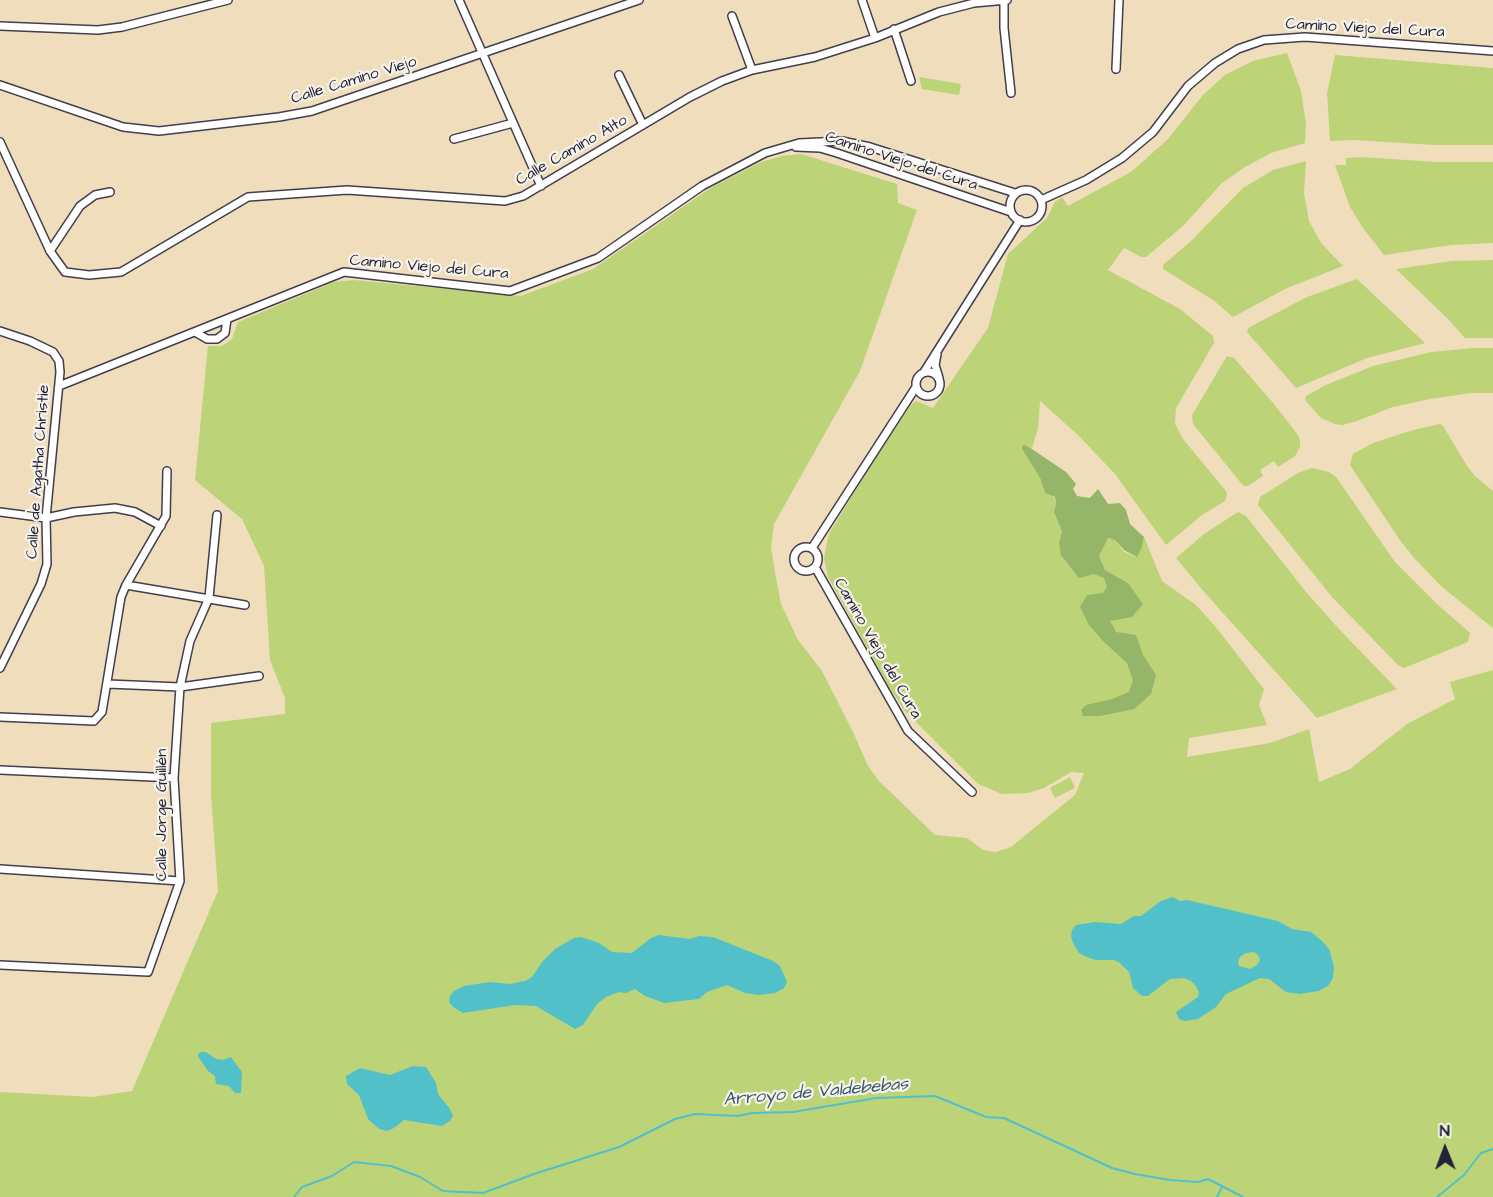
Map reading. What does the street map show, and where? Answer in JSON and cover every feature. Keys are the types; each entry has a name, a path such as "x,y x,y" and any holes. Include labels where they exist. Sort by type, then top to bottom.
{"street":[{"path":"0,26 106,29 228,0"},
{"path":"459,0 541,186"},
{"name":"Calle Camino Viejo","path":"0,85 123,127 159,131 279,117 312,111 639,0"},
{"path":"862,0 875,38"},
{"path":"1005,0 1004,28 1011,93"},
{"name":"Calle Camino Alto","path":"0,141 50,251 65,272 89,275 121,272 248,197 347,190 505,201 523,196 690,97 722,81 752,70 815,57 875,38 939,12 974,3 1005,0"},
{"path":"1116,69 1119,0"},
{"path":"732,16 752,70"},
{"path":"894,29 911,81"},
{"name":"Camino Viejo del Cura","path":"1041,200 1086,180 1122,158 1153,132 1188,86 1215,63 1238,49 1264,40 1305,37 1493,51"},
{"path":"619,75 643,125"},
{"path":"454,139 513,123"},
{"name":"Camino Viejo del Cura","path":"59,386 344,272 510,291 598,258 702,186 743,163 799,143 842,141 870,147 1016,193"},
{"name":"Camino Viejo del Cura","path":"781,148 820,148 1011,212"},
{"path":"1021,190 1033,191 1041,200 1041,212 1032,221 1020,220 1011,212 1011,199 1021,190"},
{"path":"50,251 80,206 95,195 110,192"},
{"path":"812,548 906,404 916,387 918,377 937,352 1020,220"},
{"name":"Camino Viejo del Cura","path":"195,332 207,339 218,339 225,333 226,320"},
{"name":"Calle de Agatha Christie","path":"0,331 53,352 59,361 59,386 46,518 47,564 41,584 0,668"},
{"name":"Calle de Agatha Christie","path":"0,335 11,335"},
{"path":"916,387 922,394 929,396 936,392 940,385 935,364 937,352"},
{"path":"924,372 932,372 939,378"},
{"path":"906,404 922,394"},
{"path":"0,717 94,721 102,712 121,597 166,516 167,471"},
{"path":"0,512 46,518 74,512 115,508 135,512 161,526"},
{"name":"Calle Jorge Guillén","path":"0,965 148,972 180,880 174,778 180,687 190,641 208,598 217,515"},
{"path":"804,547 812,548 818,557 815,567 803,571 794,563 797,551 804,547"},
{"name":"Camino Viejo del Cura","path":"815,567 908,731 972,792"},
{"path":"126,585 245,605"},
{"path":"108,684 180,687 259,676"},
{"path":"0,770 174,778"},
{"path":"0,869 180,880"}],"green space":[{"path":"1287,53 1301,91 1306,124 1305,143 1271,153 1245,167 1222,183 1183,226 1146,257 1141,257 1124,248 1108,270 1180,309 1213,336 1214,343 1176,408 1175,424 1183,439 1226,491 1225,501 1202,515 1166,545 1115,474 1078,435 1040,401 1038,428 1032,448 1026,445 1022,449 1040,478 1045,493 1054,497 1056,504 1054,512 1062,532 1104,578 1108,588 1110,621 1128,583 1105,570 1099,556 1107,538 1115,540 1123,551 1136,557 1142,547 1144,537 1162,581 1196,605 1264,689 1259,705 1267,725 1189,738 1187,757 1270,743 1309,729 1319,782 1350,769 1407,724 1455,699 1450,682 1493,670 1493,1197 0,1197 0,1092 93,1097 132,1091 218,891 211,795 211,723 285,714 285,698 270,660 264,566 242,519 195,480 208,346 222,346 232,339 238,322 334,282 354,280 521,296 593,269 712,187 761,162 782,156 801,154 897,184 898,203 917,210 860,371 774,524 771,547 781,604 798,640 822,671 868,766 879,781 935,835 967,838 983,850 996,852 1011,847 1075,795 1084,773 1071,772 1044,788 1028,793 1002,794 978,784 905,711 889,687 828,577 824,558 830,532 911,405 916,401 933,408 988,328 1008,254 1047,218 1055,202 1062,197 1068,206 1131,172 1167,140 1203,95 1225,75 1253,61"},
{"path":"1335,55 1493,68 1493,145 1330,141 1327,93"},
{"path":"919,77 961,84 959,95 922,89"},
{"path":"1346,158 1436,162 1493,162 1493,243 1451,245 1384,255 1350,207 1335,165 1346,165"},
{"path":"1306,161 1304,193 1309,221 1321,243 1343,266 1285,289 1233,317 1213,300 1163,269 1163,265 1190,242 1243,188 1273,170"},
{"path":"1493,260 1493,338 1465,338 1396,269 1452,261"},
{"path":"1357,279 1425,343 1367,358 1296,388 1247,332 1248,328 1307,297"},
{"path":"1493,348 1493,393 1471,393 1430,399 1393,407 1342,425 1321,418 1305,400 1306,396 1326,385 1373,366 1431,352"},
{"path":"1227,356 1234,358 1274,404 1298,435 1300,441 1300,447 1295,456 1278,467 1274,461 1260,470 1263,476 1248,486 1241,483 1193,424 1192,415"},
{"path":"1440,424 1467,466 1493,491 1493,628 1442,587 1415,559 1350,465 1353,454 1373,443"},
{"path":"1026,445 1066,472 1076,484 1073,489 1077,496 1090,498 1098,489 1108,504 1120,503 1126,510 1130,524 1144,537 1137,557 1124,550 1115,540 1108,538 1099,556 1105,570 1128,583 1143,604 1132,617 1110,621 1116,632 1136,635 1143,655 1156,675 1151,694 1134,709 1100,716 1083,716 1081,710 1086,705 1129,692 1133,680 1127,663 1089,625 1080,607 1087,595 1103,593 1107,587 1104,578 1094,574 1079,578 1061,555 1059,543 1062,532 1054,512 1055,497 1045,493 1040,478 1022,449 1022,446"},
{"path":"1312,468 1329,472 1336,477 1395,562 1470,633 1468,642 1404,668 1398,665 1332,597 1258,505 1260,497 1298,473"},
{"path":"1238,512 1246,516 1306,592 1397,689 1317,718 1176,558 1204,534"},
{"path":"1070,777 1075,788 1055,798 1050,788"}],"water":[{"path":"1173,897 1180,901 1187,900 1278,921 1292,929 1311,932 1329,949 1334,967 1333,978 1328,986 1319,991 1300,994 1286,992 1269,979 1260,978 1226,994 1216,1007 1198,1019 1184,1021 1179,1019 1176,1012 1198,997 1199,992 1191,981 1184,978 1170,979 1148,996 1142,996 1133,988 1129,972 1120,963 1114,960 1095,960 1079,953 1071,937 1076,925 1095,922 1121,924 1134,916 1141,916 1161,901","holes":["1254,952 1260,960 1257,965 1250,969 1239,966 1238,961 1246,953"]},
{"path":"659,935 690,939 699,936 713,937 773,961 780,966 787,982 784,988 775,993 759,995 745,993 727,985 707,992 699,999 664,1003 645,996 635,989 626,993 619,992 606,997 597,1004 583,1025 575,1029 536,1006 515,1005 463,1013 449,1002 454,991 464,986 490,982 510,984 525,981 532,977 555,949 574,938 581,937 599,943 612,952 632,953 651,938"},
{"path":"200,1052 206,1052 216,1059 223,1060 231,1057 242,1072 241,1093 235,1093 229,1086 216,1084 215,1076 208,1071 199,1058"},
{"path":"413,1066 426,1067 436,1083 438,1094 453,1116 442,1126 404,1120 387,1131 379,1129 368,1119 359,1095 347,1084 346,1076 360,1068 390,1075"}],"waterway":[{"name":"Arroyo de Valdebebas","path":"294,1197 302,1187 332,1176 354,1162 391,1166 420,1177 443,1191 483,1193 619,1147 675,1119 695,1114 738,1116 752,1113 793,1112 876,1098 935,1096 986,1117 1004,1118 1112,1168 1170,1180 1198,1182 1208,1179 1243,1197"},
{"name":"Arroyo de Valdebebas","path":"1437,1197 1464,1175 1481,1153 1493,1149"},
{"path":"1217,1197 1222,1187"}]}
